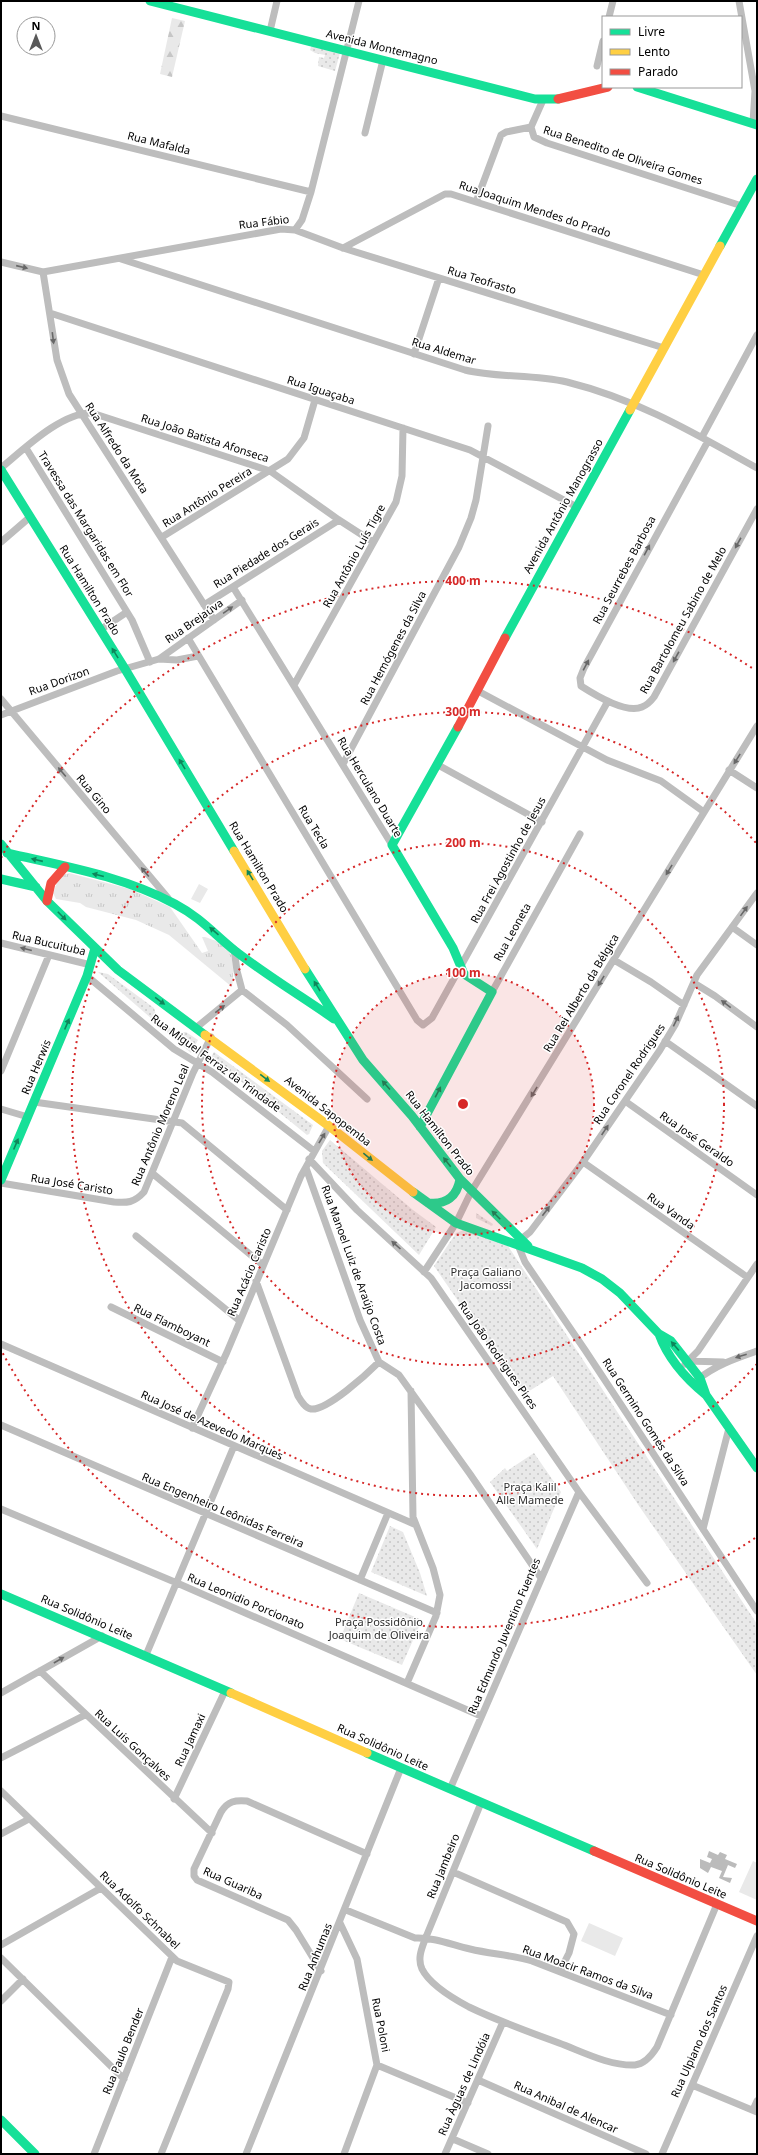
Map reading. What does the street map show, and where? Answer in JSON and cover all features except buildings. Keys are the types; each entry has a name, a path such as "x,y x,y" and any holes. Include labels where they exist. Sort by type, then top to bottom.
{"main road":[{"name":"Avenida Montemagno","path":"150,1 543,100 571,97 604,88"},
{"path":"640,88 755,124"},
{"name":"Avenida Antônio Manograsso","path":"392,845 438,765 577,507 757,179"},
{"name":"Rua Hamilton Prado","path":"1,469 125,669 336,1020 363,1060 392,1092 460,1179 519,1243"},
{"name":"Avenida Sapopemba","path":"1,844 5,853 47,901 118,970 211,1037 329,1126 427,1203 456,1223 509,1243 519,1243"},
{"name":"Rua Herculano Duarte","path":"392,845 453,948 466,977 492,992"},
{"path":"5,853 65,867 142,888 170,902 197,916 234,949 336,1020"},
{"path":"47,901 51,883 65,867"},
{"path":"1,879 36,887"},
{"name":"Rua Herwis","path":"1,1182 92,964 95,948"},
{"path":"92,964 103,956"},
{"name":"Rua Leoneta","path":"420,1127 492,992"},
{"path":"427,1203 435,1204 450,1200 459,1187 460,1179"},
{"path":"519,1243 581,1267 602,1279 620,1293 659,1334 671,1341 700,1378 706,1395 757,1468"},
{"path":"659,1334 663,1347 692,1384 706,1395"},
{"name":"Rua Solidônio Leite","path":"1,1594 146,1655 481,1803 757,1921"},
{"path":"1,2120 35,2154"}],"street":[{"path":"270,31 277,1"},
{"name":"Rua Fábio","path":"1,262 43,272 281,229 295,230 302,220 311,192 359,1"},
{"path":"609,16 613,1"},
{"path":"739,1 742,16"},
{"path":"742,18 755,91 755,124"},
{"path":"597,66 602,45"},
{"path":"365,133 383,60"},
{"name":"Rua Benedito de Oliveira Gomes","path":"543,100 531,127 534,137 547,143 742,206"},
{"name":"Rua Mafalda","path":"1,116 311,192"},
{"path":"476,202 500,136 506,132 531,127"},
{"name":"Rua Joaquim Mendes do Prado","path":"343,248 445,194 451,194 704,275"},
{"name":"Rua Teofrasto","path":"295,230 343,248 664,348"},
{"name":"Rua Aldemar","path":"120,259 414,354 483,374 565,382 634,403 705,439 757,468"},
{"name":"Rua Alfredo da Mota","path":"43,272 54,345 62,376 69,394 214,620"},
{"path":"414,354 439,278"},
{"name":"Rua Iguaçaba","path":"50,313 403,428 482,456 577,507"},
{"path":"705,439 757,335"},
{"name":"Rua Antônio Pereira","path":"162,537 288,459 301,443 309,425 315,400"},
{"path":"1,469 26,448 70,417 82,413"},
{"name":"Rua João Batista Afonseca","path":"82,413 103,416 270,470 339,520 373,542"},
{"name":"Rua Hemógenes da Silva","path":"343,764 459,547 475,506 488,426"},
{"name":"Rua Antônio Luís Tigre","path":"294,685 373,542 389,516 402,476 403,428"},
{"name":"Rua Seurrebes Barbosa","path":"608,701 582,686 581,674 705,439"},
{"name":"Travessa das Margaridas em Flor","path":"26,448 137,629 150,662"},
{"name":"Rua Bartolomeu Sabino de Melo","path":"608,701 627,708 635,709 642,707 654,697 757,509"},
{"path":"1,542 30,517"},
{"name":"Rua Piedade dos Gerais","path":"204,605 339,520"},
{"name":"Rua Herculano Duarte","path":"234,587 392,845"},
{"name":"Rua Brejaúva","path":"125,669 158,659 242,600"},
{"name":"Travessa das Margaridas em Flor","path":"100,630 127,612"},
{"name":"Rua Tecla","path":"188,638 417,1020 423,1025"},
{"name":"Rua Brejaúva","path":"158,659 177,660 198,656"},
{"name":"Rua Dorizon","path":"1,715 125,669"},
{"path":"478,691 607,760 661,781 704,812"},
{"name":"Rua Gino","path":"1,700 170,902"},
{"name":"Rua Frei Agostinho de Jesus","path":"423,1025 432,1018 461,968 608,701"},
{"name":"Rua Rei Alberto da Bélgica","path":"424,1272 456,1223 471,1192 757,726"},
{"path":"438,765 542,822"},
{"path":"729,770 757,788"},
{"name":"Rua Leoneta","path":"492,992 580,834"},
{"name":"Rua Coronel Rodrigues","path":"519,1243 530,1232 583,1162 625,1101 665,1041 684,1005 697,975 757,893"},
{"path":"732,927 757,945"},
{"name":"Rua Bucuituba","path":"1,943 92,964"},
{"path":"234,949 237,971 242,990 287,1025 367,1099"},
{"path":"1,1071 49,955"},
{"path":"614,960 651,982 684,1005"},
{"name":"Rua Miguel Ferraz da Trindade","path":"87,976 174,1049 212,1072 314,1151"},
{"path":"694,983 715,996 757,1027"},
{"path":"196,1027 242,990"},
{"name":"Rua Antônio Moreno Leal","path":"139,1198 144,1192 173,1121 211,1037"},
{"path":"665,1041 757,1106"},
{"name":"Rua José Geraldo","path":"625,1101 757,1195"},
{"path":"34,1102 151,1120 173,1121 186,1126 287,1210"},
{"path":"1,1109 28,1116"},
{"name":"Rua Acácio Caristo","path":"192,1428 223,1362 256,1281 309,1160 329,1126"},
{"name":"Rua João Rodrigues Pires","path":"309,1160 357,1210 431,1278 579,1492 647,1583"},
{"name":"Rua Vanda","path":"583,1162 747,1277"},
{"name":"Rua Manoel Luiz de Araújo Costa","path":"256,1281 298,1396 304,1405 311,1409 320,1407 330,1401 379,1362 360,1320 306,1168"},
{"path":"152,1173 263,1265"},
{"name":"Rua José Caristo","path":"1,1182 114,1202 132,1202 139,1198"},
{"path":"136,1236 240,1321"},
{"name":"Rua Germino Gomes da Silva","path":"519,1243 525,1262 757,1611"},
{"path":"680,1368 698,1351 757,1264"},
{"name":"Rua Flamboyant","path":"111,1307 223,1362"},
{"name":"Rua José de Azevedo Marques","path":"1,1344 388,1514 414,1524"},
{"path":"692,1384 708,1370 725,1362 757,1351"},
{"path":"687,1361 725,1362"},
{"path":"379,1362 399,1375 411,1391 470,1474 540,1578"},
{"path":"407,1683 437,1613 440,1595 438,1583 414,1524 411,1496 411,1391"},
{"name":"Rua Engenheiro Leônidas Ferreira","path":"1,1425 206,1515 437,1613"},
{"path":"703,1529 729,1428"},
{"path":"146,1655 234,1446"},
{"name":"Rua Edmundo Juventino Fuentes","path":"450,1789 540,1578 579,1492"},
{"name":"Rua Leonidio Porcionato","path":"1,1509 177,1583 481,1716"},
{"path":"360,1580 388,1514"},
{"path":"1,1693 102,1636"},
{"name":"Rua Luis Gonçalves","path":"40,1671 174,1799 212,1833"},
{"name":"Rua Jamaxi","path":"174,1799 225,1691"},
{"path":"1,1758 85,1715"},
{"name":"Rua Anhumas","path":"246,2154 346,1910 401,1768"},
{"name":"Rua Adolfo Schnabel","path":"1,1791 172,1957 183,1964 226,1981 230,1986 161,2154"},
{"name":"Rua Guariba","path":"321,1972 293,1925 288,1920 195,1879 194,1869 221,1812 227,1804 234,1801 247,1801 367,1854"},
{"name":"Rua Jambeiro","path":"481,1803 420,1956 422,1969 427,1977 469,2006 503,2022 610,2062 636,2065 644,2062 657,2047 717,1904"},
{"path":"1,1834 29,1819"},
{"path":"453,1872 567,1922 574,1934 569,1953 560,1971"},
{"path":"1,1945 101,1888"},
{"name":"Rua Moacir Ramos da Silva","path":"346,1910 415,1938 426,1938 472,1950 513,1956 560,1971 671,2015"},
{"name":"Rua Poloni","path":"340,1923 357,1959 377,2065 344,2154"},
{"name":"Rua Ulpiano dos Santos","path":"662,2154 757,1936"},
{"name":"Rua Paulo Bender","path":"94,2154 172,1957"},
{"path":"1,1958 124,2079"},
{"path":"1,2001 23,1979"},
{"name":"Rua Àguas de Lindóia","path":"445,2154 453,2139 503,2022"},
{"path":"377,2065 468,2103"},
{"name":"Rua Anibal de Alencar","path":"478,2080 646,2154"},
{"path":"692,2085 755,2111 757,2101"},
{"path":"453,2139 488,2154"}],"green space":[{"path":"172,18 185,21 172,77 160,74"},
{"path":"312,44 340,53 335,71 318,66 319,57 324,58 325,55 315,53 310,50"},
{"path":"69,873 130,889 170,907 202,953 208,951 202,937 217,942 228,949 232,962 232,987 169,935 136,920 86,907 80,903 56,899 53,893 60,876"},
{"path":"199,884 208,889 200,903 191,899"},
{"path":"98,972 108,974 154,1008 157,1018 175,1032 186,1032 198,1040 191,1053"},
{"path":"214,1052 313,1125 309,1134 307,1135 211,1057"},
{"name":"Praça Galiano Jacomossi","path":"330,1140 413,1210 436,1227 419,1255 323,1163 322,1151"},
{"path":"476,1213 493,1224 492,1226 476,1218"},
{"name":"Praça Galiano Jacomossi","path":"464,1230 508,1246 757,1624 757,1675 639,1506 553,1376 523,1395 434,1266 456,1233"},
{"name":"Praça Kalil Alle Mamede","path":"534,1453 561,1492 537,1549 490,1482 505,1468 507,1471"},
{"name":"Praça Possidônio Joaquim de Oliveira","path":"390,1526 403,1532 420,1573 427,1596 371,1572"},
{"name":"Praça Possidônio Joaquim de Oliveira","path":"359,1593 422,1620 402,1665 340,1639"},
{"path":"753,1861 757,1863 757,1900 739,1892"},
{"path":"589,1923 623,1938 615,1956 581,1941"}],"shaded area":[{"path":"709,1851 718,1855 720,1852 727,1855 725,1859 737,1864 735,1868 728,1865 723,1877 732,1878 730,1883 719,1878 722,1871 711,1867 708,1873 700,1868 700,1859 710,1863 712,1859 707,1857"}],"traffic: fast":[{"path":"150,1 535,99 558,99"},
{"path":"640,88 757,125"},
{"path":"720,246 757,179"},
{"path":"505,638 630,410"},
{"path":"1,470 125,669 234,851"},
{"path":"420,1127 492,992 464,974 453,948 392,845 458,727"},
{"path":"1,844 47,901 118,970 205,1035"},
{"path":"7,853 71,867 114,879 155,894 175,904 199,920 246,959 334,1019"},
{"path":"1,879 36,887"},
{"path":"1,1180 87,976 95,948"},
{"path":"305,969 363,1060 412,1116 460,1179 528,1246"},
{"path":"428,1203 440,1203 450,1198 456,1191 460,1179"},
{"path":"413,1192 456,1223 582,1268 602,1279 620,1293 659,1334 671,1341 700,1378 706,1395 757,1468"},
{"path":"659,1334 667,1352 678,1368 706,1395"},
{"path":"1,1594 231,1693"},
{"path":"367,1753 594,1851"},
{"path":"1,2120 35,2154"}],"traffic: slow":[{"path":"630,410 720,246"},
{"path":"234,851 305,969"},
{"path":"205,1035 329,1126 413,1192"},
{"path":"231,1693 367,1753"}],"traffic: jam":[{"path":"558,99 604,88"},
{"path":"458,727 505,638"},
{"path":"47,901 51,883 65,867"},
{"path":"594,1851 757,1921"}]}
